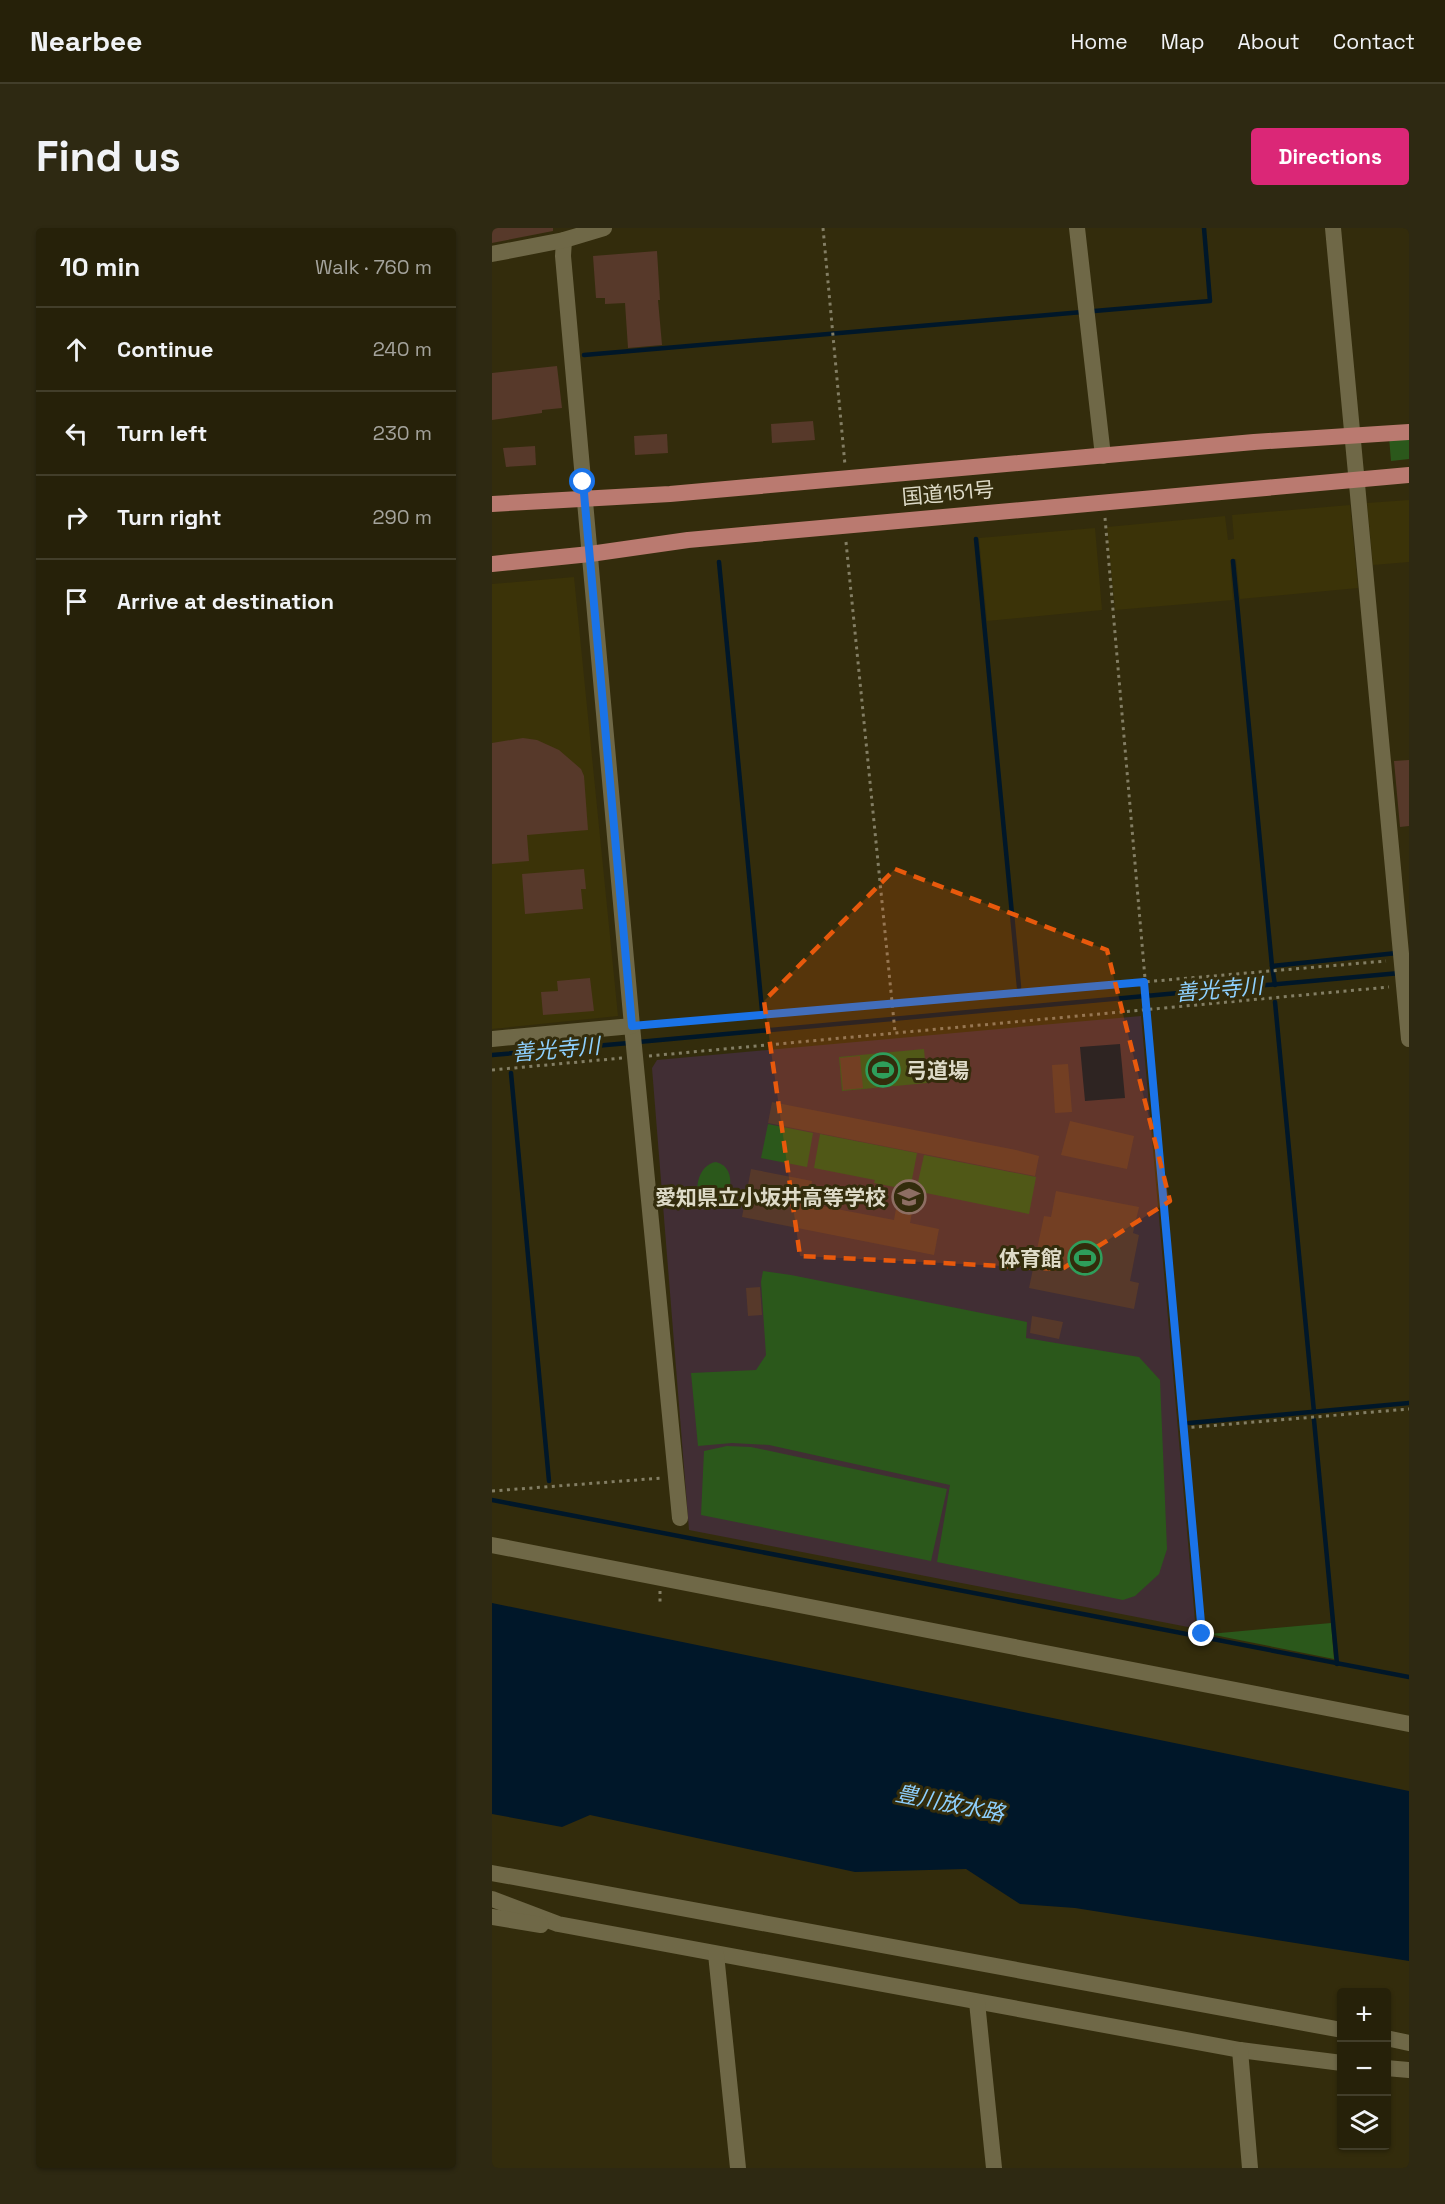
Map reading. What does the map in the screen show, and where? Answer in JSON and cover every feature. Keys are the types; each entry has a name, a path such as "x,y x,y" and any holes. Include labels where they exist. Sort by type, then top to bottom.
{"highway":[{"name":"国道151号","path":"492,504 670,494 1409,432"},
{"name":"国道151号","path":"492,564 590,554 688,540 1409,475"}],"street":[{"path":"492,254 564,240 604,228"},
{"path":"1077,228 1103,456"},
{"path":"1333,228 1409,1039"},
{"path":"564,240 563,256 632,1031 680,1518"},
{"path":"492,1039 632,1031"},
{"path":"492,1545 1409,1724"},
{"path":"492,1873 1337,2029"},
{"path":"492,1899 558,1924 1240,2050 1337,2062"},
{"path":"492,1917 542,1925 558,1924"},
{"path":"716,1954 738,2168"},
{"path":"976,2002 994,2168"},
{"path":"1391,2039 1409,2043"},
{"path":"1240,2050 1250,2168"},
{"path":"1391,2068 1409,2070"}],"path":[{"path":"823,228 847,479"},
{"path":"1103,501 1202,1634"},
{"path":"844,525 895,1032"},
{"path":"632,1031 891,1004 1144,982 1402,973"},
{"path":"492,1070 635,1055 1148,1010 1402,973"},
{"path":"1184,1428 1409,1409"},
{"path":"492,1491 676,1477"}],"highlighted area":[{"path":"895,869 1107,950 1170,1201 1062,1269 800,1256 764,1001"}],"shaded area":[{"path":"1409,500 1409,562 1373,565 1367,503"},
{"path":"1350,505 1358,588 1240,599 1236,559 1230,560 1233,600 1115,610 1107,527 1225,516 1228,540 1234,539 1232,515"},
{"path":"1095,528 1102,610 987,621 979,538"},
{"path":"574,577 618,1016 492,1029 492,584"},
{"name":"愛知県立小坂井高等学校","path":"1141,1016 1195,1621 1188,1627 689,1530 652,1068 657,1060"}],"green space":[{"path":"1409,435 1409,459 1391,461 1389,437"},
{"name":"弓道場","path":"924,1049 927,1083 842,1091 839,1057"},
{"path":"768,1124 813,1133 807,1167 761,1158"},
{"path":"820,1134 917,1153 910,1190 874,1183 875,1180 814,1168"},
{"path":"924,1155 1036,1177 1029,1214 916,1191"},
{"path":"716,1162 725,1167 730,1183 724,1201 717,1206 709,1206 700,1201 697,1189 702,1172 710,1164"},
{"path":"763,1271 1027,1322 1026,1338 1139,1357 1160,1380 1167,1549 1159,1574 1135,1596 1123,1600 937,1562 950,1485 769,1445 732,1443 698,1446 691,1373 756,1370 766,1355 761,1282"},
{"path":"727,1446 751,1447 947,1489 931,1561 701,1515 704,1451"},
{"path":"1331,1623 1334,1659 1209,1634"}],"water":[{"path":"1120,1044 1125,1098 1085,1101 1080,1047"},
{"name":"豊川放水路","path":"492,1603 1409,1791 1409,1961 1075,1908 1020,1904 966,1869 855,1872 590,1815 562,1827 492,1814"}],"building":[{"path":"492,228 553,228 553,231 492,243"},
{"path":"657,251 662,345 628,348 625,303 605,304 605,298 596,298 593,256"},
{"path":"557,366 562,408 492,420 492,373"},
{"path":"813,421 815,440 772,443 771,424"},
{"path":"667,434 668,453 635,455 634,436"},
{"path":"535,446 536,465 506,467 503,448"},
{"path":"523,738 537,740 559,750 581,769 584,776 588,830 527,835 529,861 492,864 492,743"},
{"path":"1409,760 1409,826 1400,827 1394,761"},
{"path":"584,869 586,889 581,889 583,909 525,914 522,874"},
{"path":"590,978 594,1011 543,1015 541,992 558,991 557,981"},
{"path":"860,1056 863,1088 843,1090 840,1058"},
{"path":"1068,1064 1072,1112 1055,1113 1052,1065"},
{"path":"772,1102 1039,1156 1035,1176 768,1123"},
{"path":"1070,1121 1134,1136 1127,1169 1061,1155"},
{"path":"751,1169 812,1181 811,1186 824,1189 821,1206 894,1220 897,1203 913,1207 910,1223 939,1229 934,1255 742,1217"},
{"name":"体育館","path":"1056,1191 1139,1207 1133,1233 1139,1235 1130,1281 1139,1283 1134,1309 1029,1288 1044,1216 1051,1217"},
{"path":"760,1287 762,1315 748,1316 746,1288"},
{"path":"1032,1316 1063,1322 1059,1339 1030,1333"}],"waterway":[{"path":"584,355 1210,301 1204,228"},
{"path":"976,539 1019,987"},
{"path":"1233,561 1272,966"},
{"path":"719,562 762,1010"},
{"path":"1275,985 1272,966 1397,953"},
{"name":"善光寺川","path":"638,1042 1400,973"},
{"path":"1275,1002 1314,1412"},
{"name":"善光寺川","path":"492,1055 629,1043"},
{"path":"511,1073 549,1481"},
{"path":"1189,1423 1409,1403"},
{"path":"1314,1420 1337,1664"},
{"path":"492,1500 1409,1677"}],"place":[{"name":"弓道場","path":"883,1070"},
{"name":"愛知県立小坂井高等学校","path":"909,1197"},
{"name":"体育館","path":"1085,1258"}],"route":[{"path":"583,482 632,1026 1144,982 1202,1634"}]}
